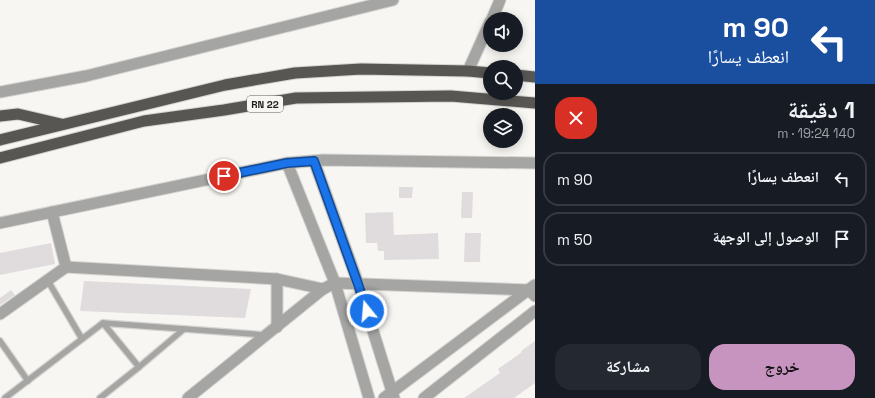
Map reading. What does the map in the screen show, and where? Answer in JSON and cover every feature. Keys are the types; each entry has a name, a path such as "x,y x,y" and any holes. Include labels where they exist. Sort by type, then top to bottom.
{"highway":[{"name":"RN 22","path":"0,140 225,85 295,73 361,68 483,72"},
{"path":"523,76 535,77"},
{"name":"RN 22","path":"0,158 144,121 296,98 451,96 535,103"},
{"path":"0,116 18,114 63,124"}],"street":[{"path":"0,92 86,76 393,0"},
{"path":"495,12 500,0"},
{"path":"468,71 483,38"},
{"path":"314,161 358,284 390,396 533,291"},
{"path":"0,223 287,163 314,161 535,163"},
{"path":"287,163 335,283 369,398"},
{"path":"52,212 66,268"},
{"path":"0,314 66,268 277,279 323,289"},
{"path":"277,279 277,327"},
{"path":"188,398 323,289 335,283 533,291"},
{"path":"424,398 535,312"}],"lane":[{"path":"48,281 82,339"},
{"path":"103,323 139,367"},
{"path":"5,398 103,323 267,335"},
{"path":"110,331 122,324"},
{"path":"100,398 184,329"},
{"path":"0,341 28,381"}],"building":[{"path":"399,187 413,187 412,198 399,198"},
{"path":"462,192 473,192 472,218 461,218"},
{"path":"393,212 394,235 438,233 439,259 384,260 384,251 378,251 377,243 366,243 365,213"},
{"path":"465,233 481,233 480,262 464,262"},
{"path":"51,243 55,264 0,275 0,253"},
{"path":"84,281 251,289 245,318 80,311"},
{"path":"11,290 15,295 0,305 0,298"},
{"path":"535,341 535,383 514,398 464,398 500,373 498,369"}],"route":[{"path":"224,176 287,163 314,161 367,311"}]}
